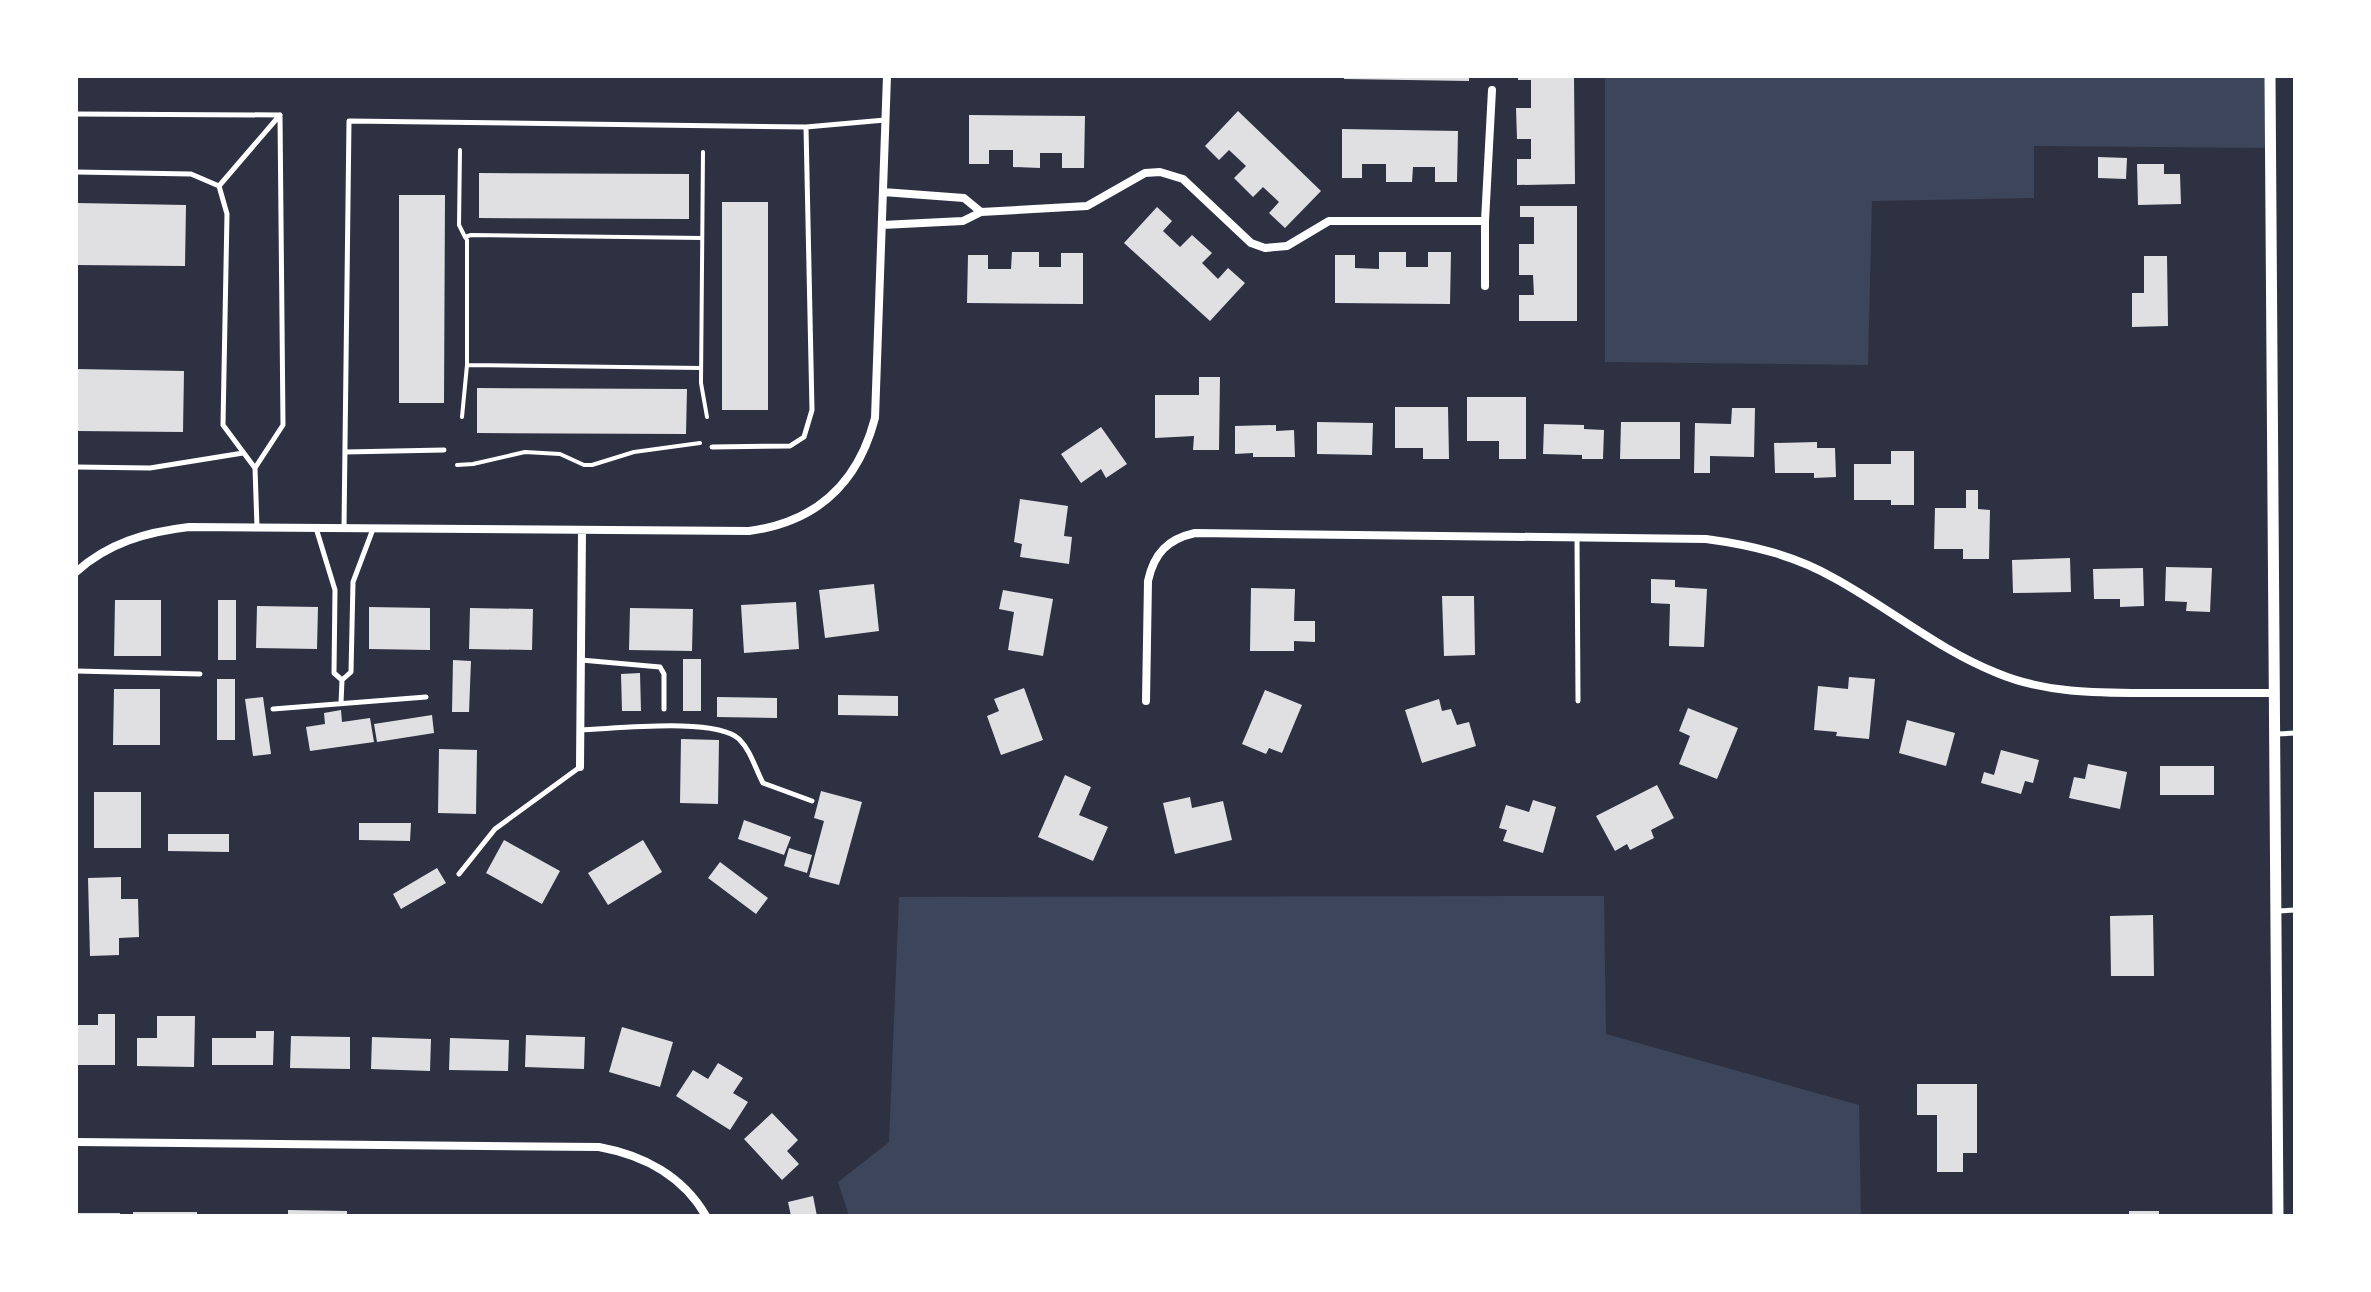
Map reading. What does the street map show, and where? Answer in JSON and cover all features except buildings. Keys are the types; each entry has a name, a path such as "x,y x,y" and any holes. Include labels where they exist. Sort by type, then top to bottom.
{"street":[{"path":"76,572 103,552 131,538 157,530 189,527 749,531 768,529 800,517 838,489 859,461 875,418 887,76"},
{"path":"2270,76 2278,1216"},
{"path":"1485,286 1492,90"},
{"path":"882,225 963,221 981,212 1087,206 1145,173 1160,172 1183,179 1251,243 1265,248 1287,246 1329,221 1485,221"},
{"path":"883,192 964,198 981,212"},
{"path":"580,767 582,531"},
{"path":"1146,701 1148,581 1158,553 1180,536 1195,533 1706,539 1741,543 1778,553 1834,578 1968,660 2037,686 2094,693 2275,693"},
{"path":"76,1142 599,1147 624,1152 667,1173 684,1187 706,1216"}],"lane":[{"path":"76,114 280,115"},
{"path":"219,186 280,115"},
{"path":"257,528 255,468 283,425 280,115"},
{"path":"344,529 349,121 806,127 886,120"},
{"path":"712,447 790,446 804,437 812,410 806,127"},
{"path":"76,172 191,174 219,186"},
{"path":"219,186 227,214 223,425 255,468"},
{"path":"345,452 444,450"},
{"path":"76,467 150,468 243,453"},
{"path":"316,528 335,590 334,673 342,680"},
{"path":"341,703 342,680 351,672 355,574 373,529"},
{"path":"1577,537 1578,701"},
{"path":"580,660 660,667 664,674 664,709"},
{"path":"76,671 200,674"},
{"path":"273,709 426,697"},
{"path":"579,730 698,727 727,731 749,751 763,783 812,801"},
{"path":"2276,734 2295,733"},
{"path":"459,874 495,829 580,767"},
{"path":"2277,911 2295,910"}],"path":[{"path":"460,150 459,225 465,237 467,365 462,417"},
{"path":"703,152 701,383 707,417"},
{"path":"465,237 702,238"},
{"path":"467,365 701,368"},
{"path":"457,465 525,452 560,454 584,465 592,465 634,452 705,442"}],"shaded area":[{"path":"1605,76 2270,76 2271,148 2034,146 2034,198 1872,201 1868,365 1605,362"},
{"path":"1604,896 1606,1034 1859,1105 1861,1216 849,1216 838,1182 889,1142 899,897"}]}
